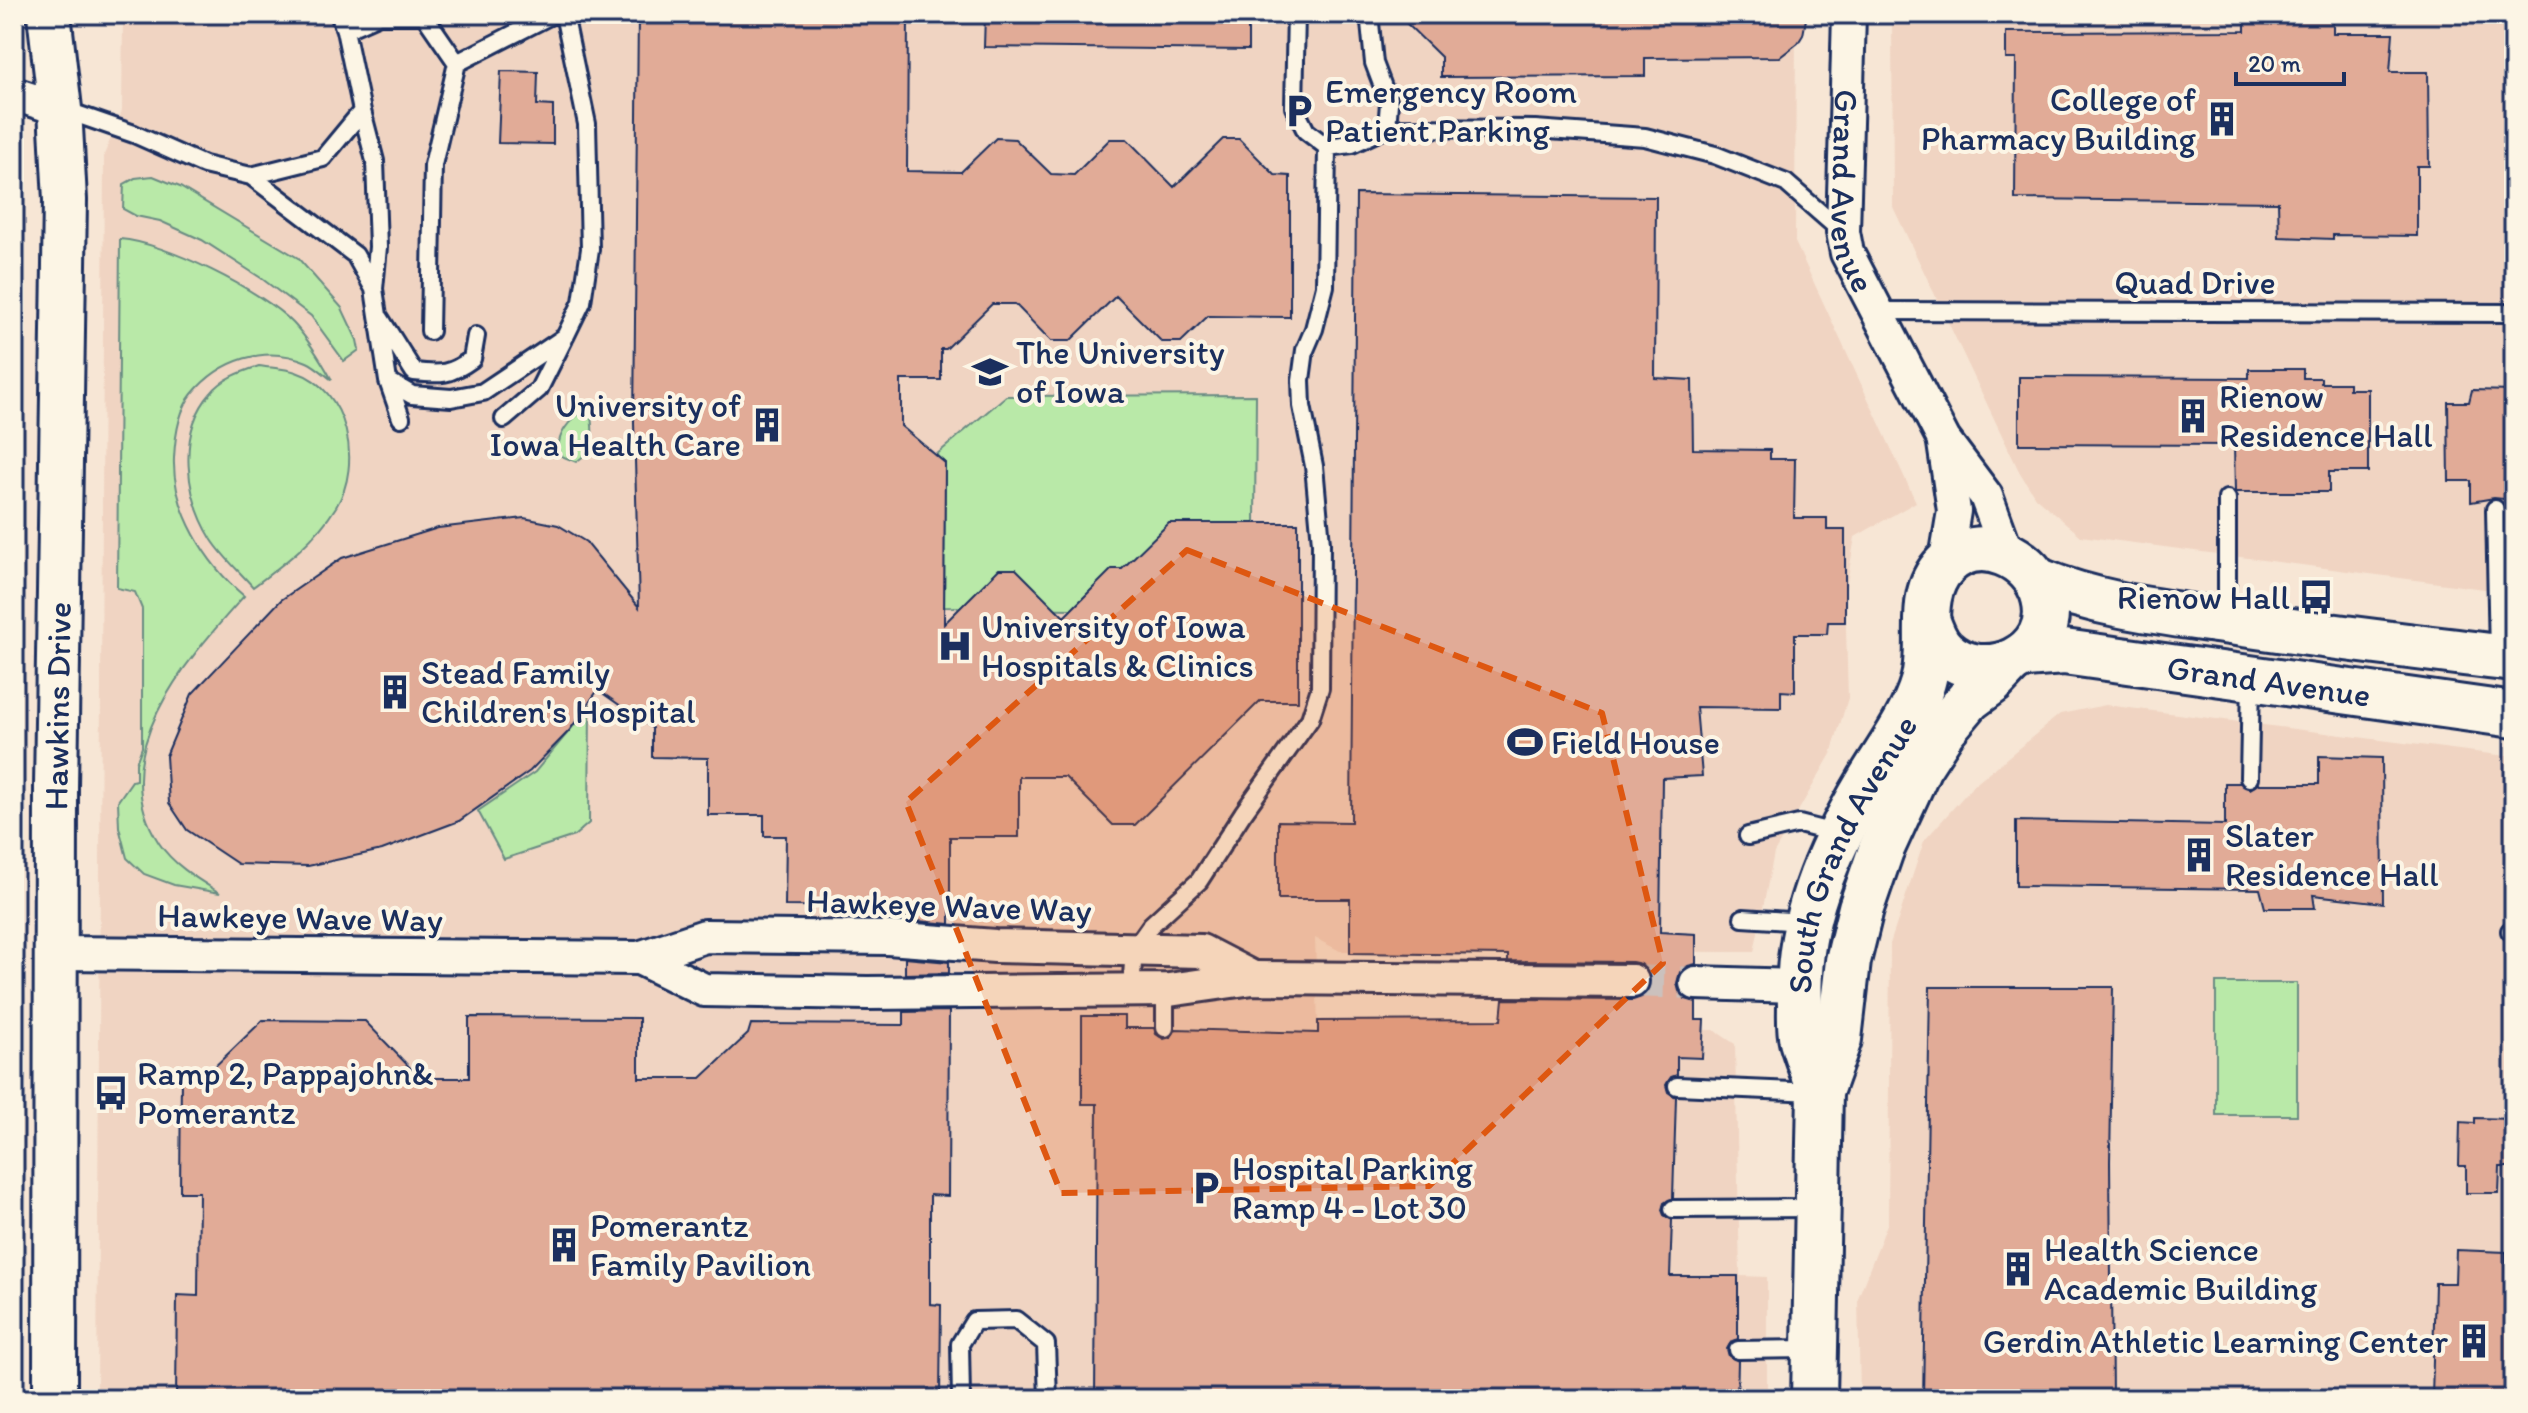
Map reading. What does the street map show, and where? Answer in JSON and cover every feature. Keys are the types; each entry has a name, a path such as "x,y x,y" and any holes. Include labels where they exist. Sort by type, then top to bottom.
{"main road":[{"path":"1986,549 2023,567 2046,602 2044,624 2038,640 2016,660 1988,669 1961,664 1944,652 1936,642 1927,619 1929,591 1945,565 1964,553 1986,549"},
{"name":"Grand Avenue","path":"2023,567 2070,594 2106,603 2226,622 2506,658"},
{"name":"South Grand Avenue","path":"1814,1399 1820,1092 1839,1039 1848,961 1861,908 1860,842 1923,682 1927,657 1927,619"},
{"name":"Grand Avenue","path":"2016,660 2064,652 2514,715"},
{"name":"South Grand Avenue","path":"1820,1092 1802,1038 1798,986 1803,943 1818,881 1860,842 1969,699 2016,660"}],"street":[{"name":"Hawkins Drive","path":"49,14 60,109 65,200 56,787 55,1399"},
{"name":"Grand Avenue","path":"1849,14 1843,232 1847,253 1944,440 1986,496 2023,567"},
{"path":"14,94 60,109"},
{"name":"Grand Avenue","path":"1944,440 1954,511 1945,565"},
{"name":"Hawkeye Wave Way","path":"56,953 639,958 705,936 888,938 982,946 1201,951 1253,978"},
{"name":"Hawkeye Wave Way","path":"639,958 704,990 867,993 1169,990 1253,978 1632,981"},
{"path":"1696,983 1798,986"}],"lane":[{"path":"457,63 553,14"},
{"path":"504,419 539,389 582,302 590,249 587,124 564,14"},
{"path":"1296,14 1294,107 1306,131 1327,147 1352,144 1387,128 1535,129 1645,137 1715,155 1786,183 1843,232"},
{"path":"1372,14 1374,63 1389,103 1387,128"},
{"path":"401,418 388,381 374,289 378,247 375,161 342,22 379,15 424,15 457,63 433,165 430,331"},
{"path":"60,109 134,134 204,165 251,176 355,255 374,289"},
{"path":"251,176 323,158 362,111"},
{"path":"1131,990 1134,949 1151,925 1199,881 1310,719 1320,688 1321,543 1314,466 1302,406 1301,380 1305,350 1325,286 1327,147"},
{"name":"Quad Drive","path":"1876,311 2514,313"},
{"path":"377,314 414,372 436,375 454,372 472,359 476,336"},
{"path":"388,381 412,395 451,398 483,392 565,337"},
{"path":"2226,622 2227,499"},
{"path":"2495,509 2506,658"},
{"path":"2249,778 2251,678"},
{"path":"1748,836 1799,824 1860,842"},
{"path":"1743,918 1808,922"},
{"path":"1165,1028 1165,1005 1169,990"},
{"path":"1677,1086 1820,1092"},
{"path":"1673,1209 1817,1208"},
{"path":"961,1399 960,1344 974,1321 1016,1320 1046,1344 1048,1399"},
{"path":"1738,1350 1814,1349"}],"highlighted area":[{"path":"1187,550 1602,713 1663,963 1429,1186 1061,1193 906,802"}],"shaded area":[{"name":"The University of Iowa","path":"123,14 1796,14 1795,242 1916,502 1855,537 1845,594 1848,698 1831,754 1774,853 1754,952 1340,951 1315,938 1318,1025 1714,1030 1735,1044 1740,1276 1767,1277 1767,1399 97,1399 104,155 122,111"},
{"path":"1892,14 2514,14 2514,593 2081,536 2035,497 2019,471 1893,207"},
{"path":"2106,705 2514,757 2514,1399 1860,1399 1858,1298 1888,1222 1890,944 1924,841 1972,787 2060,714"}],"green space":[{"path":"153,176 180,187 298,258 342,308 359,350 344,361 311,316 261,278 202,240 123,209 124,184 135,178"},
{"path":"120,239 186,258 260,297 293,323 332,380 310,364 291,357 260,355 244,358 203,382 192,394 178,424 175,478 185,516 205,552 244,596 177,678 146,742 140,776 144,809 159,843 179,865 220,893 174,885 144,874 127,858 119,827 118,801 136,780 136,763 142,747 142,609 135,592 117,588"},
{"path":"259,366 296,372 314,381 328,394 339,411 349,450 344,490 336,507 309,541 253,587 216,546 203,523 191,486 189,446 200,409 211,393 227,379"},
{"path":"1256,395 1255,523 1112,570 1072,609 944,607 945,463 936,455 1006,396"},
{"path":"586,409 590,411 592,440 587,452 576,462 559,455 559,441 569,423"},
{"path":"590,706 589,823 574,836 504,859 478,811 535,772"},
{"path":"2216,983 2297,983 2297,1115 2216,1115"}],"building":[{"name":"University of Iowa Health Care","path":"638,14 908,14 907,171 961,172 996,138 1015,139 1051,174 1074,175 1110,139 1127,139 1174,187 1223,139 1239,139 1275,175 1290,176 1290,317 1208,316 1181,342 1162,342 1116,296 1070,341 1051,341 1015,304 992,304 946,349 941,349 941,380 901,380 901,426 945,463 944,624 999,569 1016,569 1064,617 1112,569 1122,569 1169,523 1298,523 1298,701 1260,701 1135,825 1113,825 1065,777 1019,777 1019,837 950,837 950,924 906,920 906,907 785,906 786,836 764,836 764,815 708,815 708,758 652,757 652,728 598,690 569,731 530,771 459,821 382,850 308,866 238,864 187,830 169,803 166,756 192,694 281,600 342,558 438,528 524,518 558,525 586,542 639,607 634,423"},
{"path":"985,14 1248,14 1248,50 984,47"},
{"path":"1397,14 1807,14 1803,35 1798,43 1780,57 1645,58 1645,76 1441,77 1441,57"},
{"name":"College of Pharmacy Building","path":"2245,14 2333,14 2333,33 2393,33 2390,72 2428,72 2429,166 2417,166 2417,236 2279,237 2278,202 2015,199 2016,59 2006,59 2006,32 2245,31"},
{"path":"501,71 538,72 537,105 553,106 553,144 498,143"},
{"name":"Field House","path":"1356,194 1656,197 1655,378 1692,380 1693,449 1770,450 1770,459 1795,459 1794,518 1827,518 1827,530 1845,530 1845,622 1828,622 1827,634 1795,634 1795,692 1781,691 1781,708 1696,707 1702,776 1662,778 1660,932 1696,934 1696,964 1680,972 1677,983 1685,999 1696,1002 1696,1020 1704,1020 1702,1058 1677,1057 1677,1075 1671,1077 1666,1085 1668,1092 1676,1097 1673,1198 1664,1203 1662,1210 1672,1220 1670,1276 1738,1276 1738,1339 1732,1341 1727,1349 1729,1356 1738,1361 1737,1399 1095,1399 1097,1104 1082,1104 1082,1016 1125,1016 1125,1028 1154,1028 1156,1034 1164,1039 1171,1037 1176,1029 1318,1033 1318,1021 1501,1020 1503,999 1633,1000 1648,991 1651,982 1648,971 1641,964 1632,962 1508,961 1508,955 1350,953 1350,899 1278,899 1278,821 1351,822"},
{"name":"Rienow Residence Hall","path":"2249,369 2303,369 2303,378 2321,378 2321,383 2349,383 2349,389 2368,389 2368,472 2329,472 2329,492 2235,492 2234,445 2019,444 2019,377 2249,378"},
{"path":"2472,390 2514,391 2514,500 2494,498 2471,502 2471,481 2449,481 2448,402 2469,402"},
{"name":"Slater Residence Hall","path":"2319,756 2382,758 2383,903 2313,895 2315,908 2265,908 2260,889 2016,886 2016,821 2225,825 2225,783 2240,783 2250,789 2258,784 2319,784"},
{"path":"905,958 949,962 949,973 905,974"},
{"name":"Health Science Academic Building","path":"1930,987 2113,987 2110,1162 2112,1399 1923,1399"},
{"name":"Pomerantz Family Pavilion","path":"949,1011 948,1196 930,1195 930,1304 941,1305 940,1399 176,1399 177,1295 198,1296 199,1192 180,1192 181,1075 206,1075 263,1020 365,1021 420,1078 469,1078 469,1017 639,1018 639,1078 701,1078 748,1034 751,1024 904,1025 904,1012"},
{"path":"2475,1118 2514,1119 2514,1167 2500,1167 2499,1193 2466,1193 2466,1166 2459,1166 2460,1122 2475,1123"},
{"name":"Gerdin Athletic Learning Center","path":"2456,1250 2506,1252 2506,1272 2514,1272 2514,1399 2432,1399 2435,1283 2455,1283"}],"tunnel":[{"path":"1632,981 1696,983"}],"place":[{"name":"Emergency Room Patient Parking","path":"1299,111"},
{"name":"College of Pharmacy Building","path":"2222,119"},
{"name":"The University of Iowa","path":"990,372"},
{"name":"Rienow Residence Hall","path":"2193,416"},
{"name":"University of Iowa Health Care","path":"767,425"},
{"name":"Rienow Hall","path":"2316,597"},
{"name":"University of Iowa Hospitals & Clinics","path":"955,646"},
{"name":"Stead Family Children's Hospital","path":"395,692"},
{"name":"Field House","path":"1525,742"},
{"name":"Slater Residence Hall","path":"2199,855"},
{"name":"Ramp 2, Pappajohn& Pomerantz","path":"111,1093"},
{"name":"Hospital Parking Ramp 4 - Lot 30","path":"1206,1188"},
{"name":"Pomerantz Family Pavilion","path":"564,1245"},
{"name":"Health Science Academic Building","path":"2018,1269"},
{"name":"Gerdin Athletic Learning Center","path":"2474,1341"}]}
